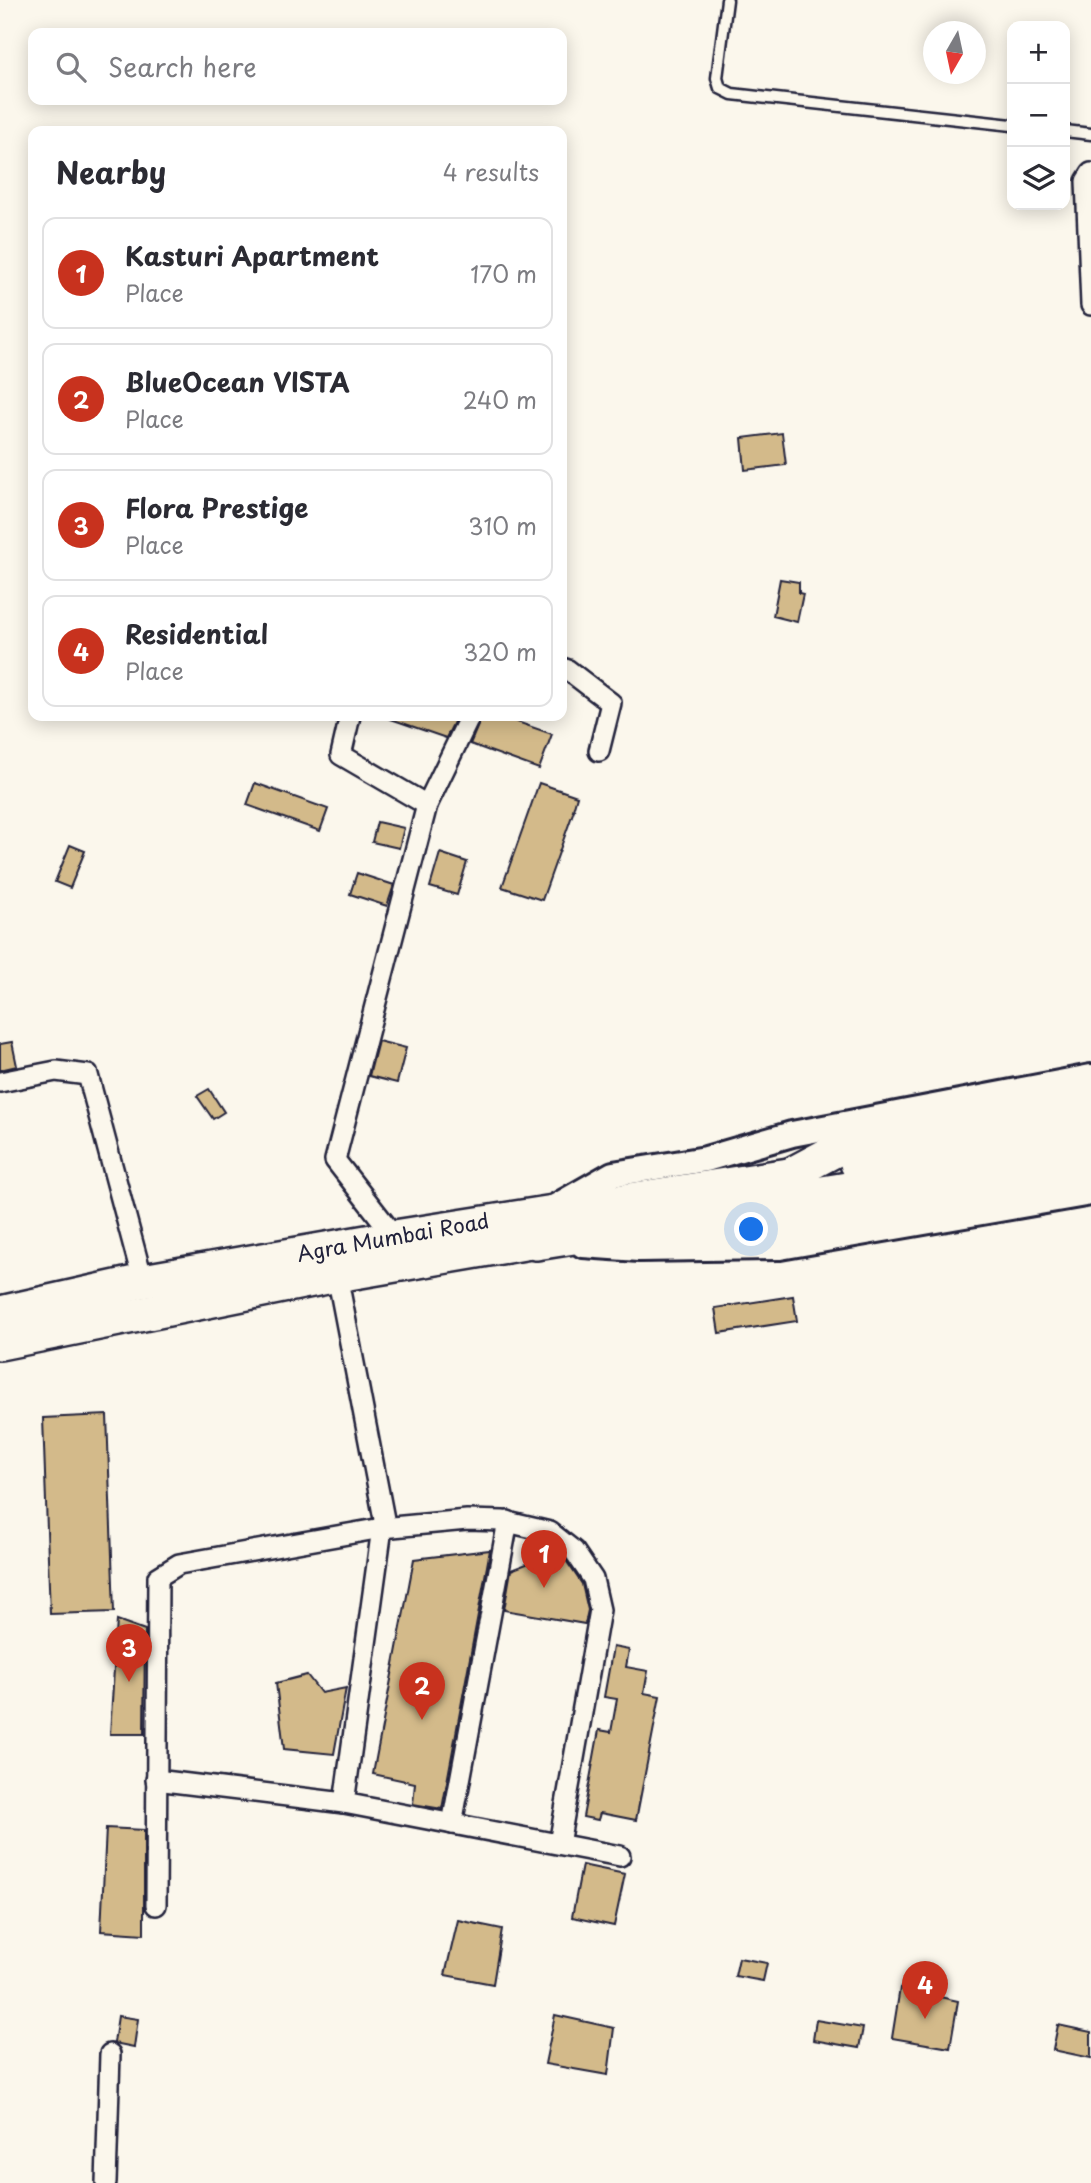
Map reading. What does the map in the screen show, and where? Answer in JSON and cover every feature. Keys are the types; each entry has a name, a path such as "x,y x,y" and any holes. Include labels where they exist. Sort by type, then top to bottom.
{"highway":[{"path":"789,1175 1091,1123"},
{"path":"541,1226 609,1228 1091,1152"},
{"name":"Agra Mumbai Road","path":"0,1343 337,1275 541,1226 789,1175"},
{"name":"Agra Mumbai Road","path":"0,1313 143,1281 395,1237 541,1226"}],"main road":[{"path":"789,1175 836,1150 1091,1100"},
{"path":"609,1228 660,1236 792,1222 1091,1170"}],"street":[{"path":"1091,173 1086,181 1091,305"},
{"path":"567,670 611,703 599,751"},
{"path":"349,721 341,755 428,805"},
{"path":"395,1237 335,1160 428,805 468,721"},
{"path":"0,1082 56,1071 88,1075 143,1281"},
{"path":"541,1226 613,1174 706,1159 792,1134 1091,1077"},
{"path":"541,1226 639,1249 780,1247 1091,1193"},
{"path":"337,1275 384,1519 344,1803"},
{"path":"156,1905 158,1577 179,1564 382,1528 467,1520 508,1521 550,1532 574,1551 593,1579 600,1611 559,1844"},
{"path":"452,1824 508,1521"},
{"path":"156,1780 344,1803 620,1856"},
{"path":"106,2183 110,2054"}],"lane":[{"path":"727,0 717,78 720,88 732,94 1007,124"},
{"path":"1070,132 1091,134"}],"building":[{"path":"782,433 786,465 745,470 742,438"},
{"path":"780,579 799,582 799,593 803,594 797,622 773,616"},
{"path":"397,721 454,721 446,738"},
{"path":"480,721 514,721 552,734 539,769 470,744"},
{"path":"255,783 328,809 320,831 247,805"},
{"path":"539,783 577,796 542,900 502,887"},
{"path":"377,822 404,828 399,848 372,842"},
{"path":"70,845 85,851 70,888 55,882"},
{"path":"440,853 467,862 457,895 430,887"},
{"path":"357,873 394,885 387,906 350,894"},
{"path":"378,1041 406,1048 397,1083 369,1076"},
{"path":"12,1042 17,1066 0,1070 0,1044"},
{"path":"209,1089 224,1112 213,1119 197,1096"},
{"path":"793,1296 797,1321 719,1333 715,1308"},
{"path":"107,1415 114,1612 50,1614 43,1418"},
{"path":"490,1550 442,1809 413,1804 415,1783 373,1774 414,1559"},
{"path":"555,1553 565,1559 582,1584 588,1610 585,1624 504,1610 511,1570"},
{"path":"117,1620 145,1630 144,1734 110,1734"},
{"path":"613,1647 629,1650 626,1667 648,1671 644,1693 660,1696 636,1820 600,1813 598,1820 583,1817 599,1730 611,1732 617,1699 604,1697"},
{"path":"307,1675 321,1693 346,1688 334,1754 284,1749 276,1683"},
{"path":"106,1828 144,1830 144,1934 101,1931"},
{"path":"582,1865 625,1874 614,1926 572,1917"},
{"path":"458,1920 502,1929 493,1984 445,1975"},
{"path":"739,1958 767,1963 763,1981 735,1976"},
{"path":"900,1988 958,2001 950,2048 892,2038"},
{"path":"555,2015 614,2028 608,2075 545,2064"},
{"path":"118,2016 138,2019 134,2047 114,2043"},
{"path":"816,2020 863,2028 859,2048 813,2040"},
{"path":"1058,2025 1091,2032 1091,2058 1053,2050"}],"place":[{"name":"Kasturi Apartment","path":"544,1588"},
{"name":"Flora Prestige","path":"129,1682"},
{"name":"BlueOcean VISTA","path":"422,1720"},
{"name":"Residential","path":"925,2019"}]}
